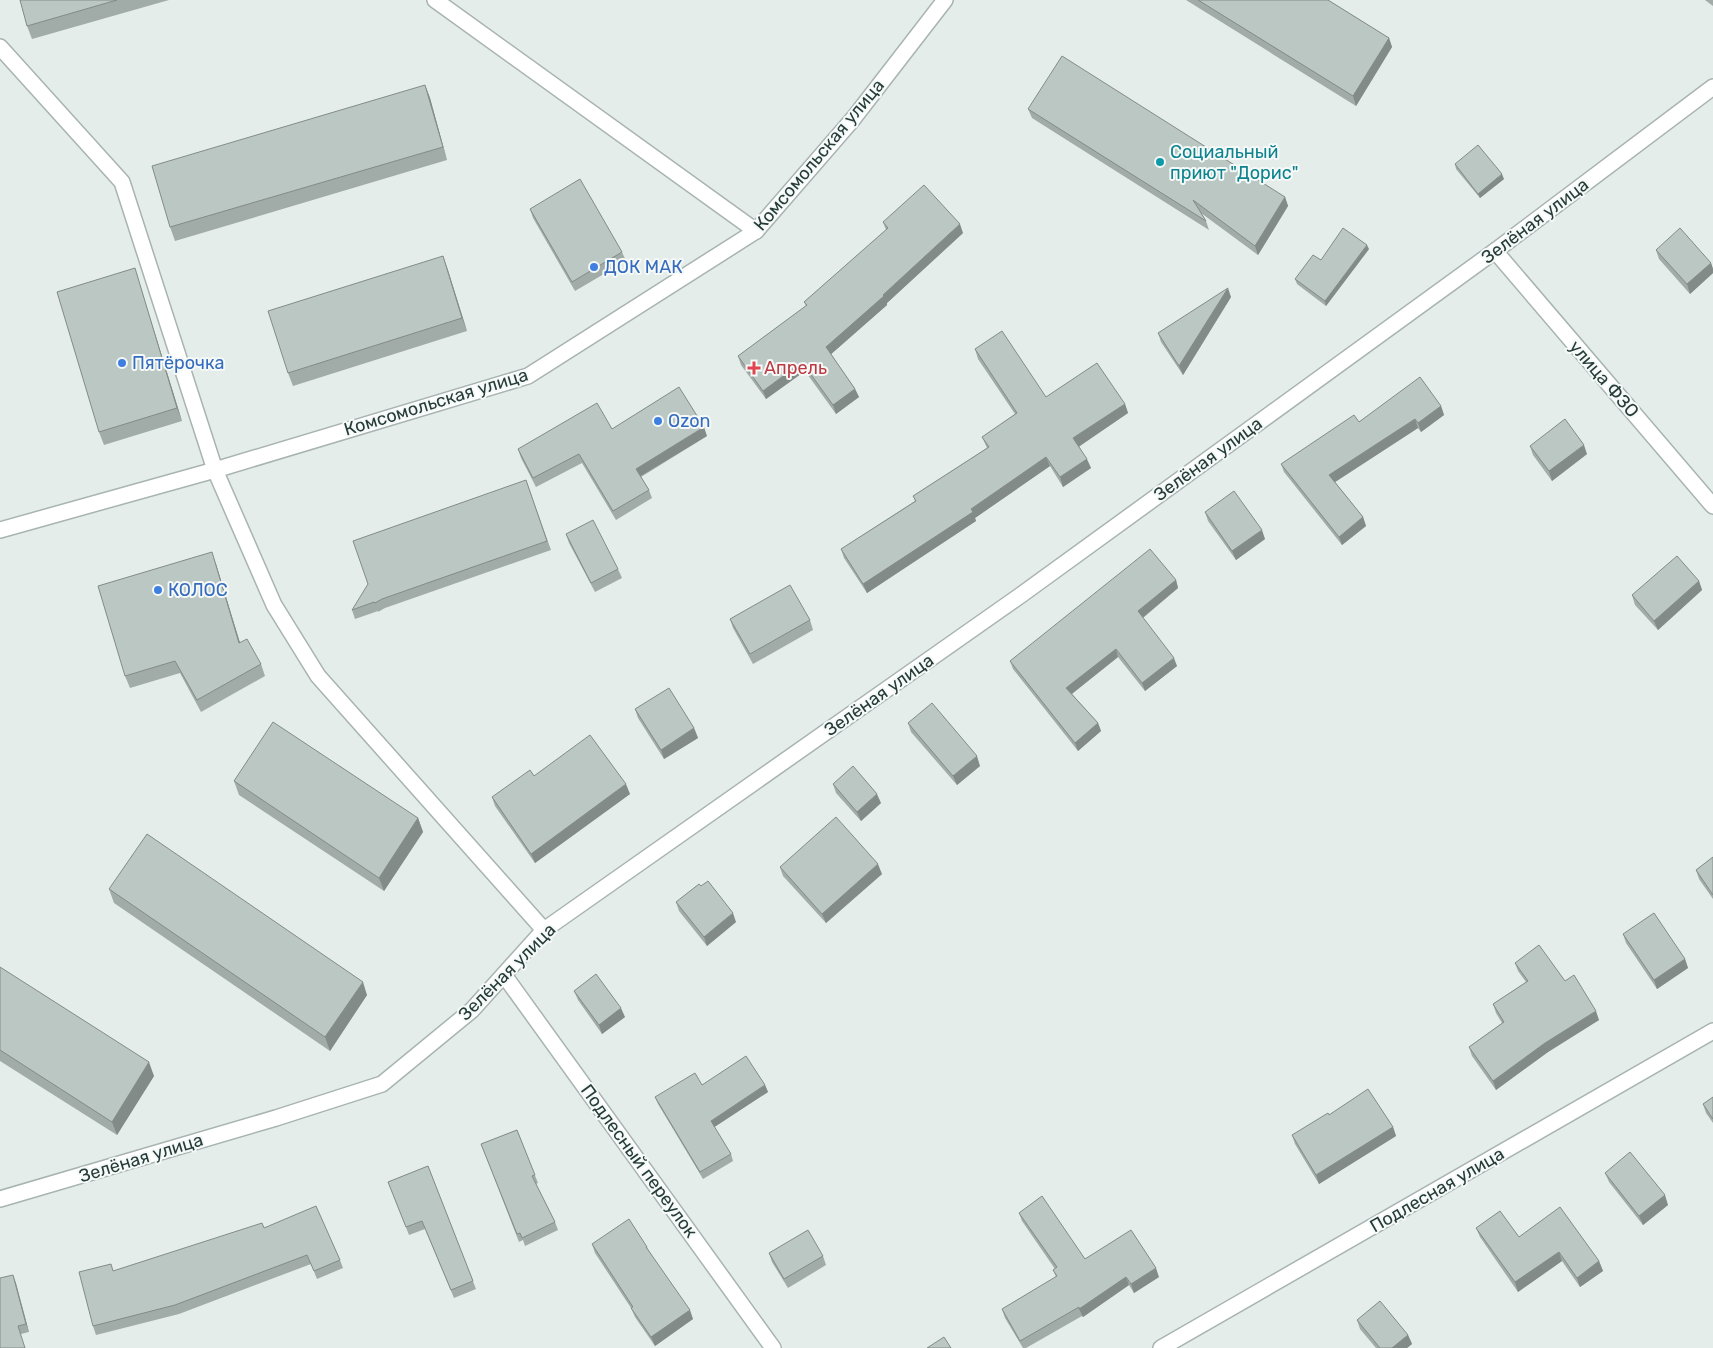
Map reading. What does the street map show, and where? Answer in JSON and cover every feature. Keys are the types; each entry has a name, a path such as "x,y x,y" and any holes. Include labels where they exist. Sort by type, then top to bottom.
{"street":[{"path":"435,0 756,231"},
{"name":"Комсомольская улица","path":"0,530 215,470 528,376 756,231 853,119 945,0"},
{"path":"0,47 122,182 215,470 274,605 318,676 544,930"},
{"name":"Зелёная улица","path":"0,1199 147,1157 382,1084 472,1010 544,930 1021,595 1495,251 1713,87"},
{"name":"улица ФЗО","path":"1495,251 1713,506"},
{"name":"Подлесный переулок","path":"504,975 773,1348"},
{"name":"Подлесная улица","path":"1161,1348 1713,1031"}],"building":[{"path":"20,0 117,0 27,26"},
{"path":"1198,0 1328,0 1389,38 1353,96"},
{"name":"Социальный приют \"Дорис\"","path":"1062,56 1285,197 1255,246 1193,200 1206,221 1028,109"},
{"path":"425,85 443,147 170,227 152,166"},
{"path":"1478,145 1502,174 1478,194 1455,164"},
{"path":"580,179 622,252 572,282 530,209"},
{"path":"924,185 960,224 884,296 826,347 855,389 833,405 802,362 763,391 738,356 807,305 804,302 888,228 883,222"},
{"path":"1343,228 1367,245 1325,301 1295,279 1313,255 1321,260"},
{"path":"1680,228 1711,263 1687,284 1656,250"},
{"path":"443,256 462,318 288,373 268,311"},
{"name":"Пятёрочка","path":"135,268 177,408 99,432 57,292"},
{"path":"1228,288 1179,366 1158,333"},
{"path":"1002,331 1046,397 1097,363 1125,404 1073,438 1087,459 1060,477 1046,457 971,509 973,512 863,584 841,549 916,501 913,496 989,447 982,437 1017,413 975,349"},
{"path":"1420,377 1441,406 1418,423 1415,419 1329,475 1363,517 1339,537 1281,464 1354,415 1359,422"},
{"path":"679,387 704,427 636,469 649,490 613,511 579,454 533,478 518,449 597,403 612,429"},
{"path":"1565,419 1584,445 1549,471 1530,446"},
{"path":"526,480 547,541 352,610 368,584 353,541"},
{"path":"1234,491 1262,530 1232,551 1205,512"},
{"path":"593,520 618,569 591,583 566,534"},
{"path":"1150,549 1176,580 1138,611 1174,658 1142,683 1116,649 1066,688 1098,723 1075,743 1010,661"},
{"path":"212,552 239,643 247,639 261,664 197,700 175,661 125,676 98,586"},
{"path":"1677,556 1699,581 1654,621 1632,595"},
{"path":"790,585 810,620 750,654 730,619"},
{"path":"669,688 694,728 661,750 635,709"},
{"path":"932,703 977,756 953,776 908,723"},
{"path":"273,722 418,818 379,878 234,781"},
{"path":"590,735 626,784 531,854 492,797 530,770 534,776"},
{"path":"853,766 877,794 857,812 833,784"},
{"path":"836,817 878,864 822,914 780,867"},
{"path":"147,834 363,982 325,1037 109,889"},
{"path":"1713,857 1713,895 1696,870"},
{"path":"708,881 733,913 704,937 676,902 699,884 701,886"},
{"path":"1654,913 1685,959 1654,980 1623,934"},
{"path":"1539,945 1565,981 1574,975 1596,1011 1545,1043 1493,1081 1469,1047 1504,1022 1493,1004 1528,981 1515,963"},
{"path":"0,967 149,1062 112,1122 0,1050"},
{"path":"596,974 621,1008 599,1025 574,991"},
{"path":"746,1056 765,1085 711,1121 731,1154 700,1172 655,1097 695,1073 702,1085"},
{"path":"1368,1089 1393,1127 1316,1175 1292,1135 1328,1113 1329,1115"},
{"path":"1713,1097 1713,1119 1703,1104"},
{"path":"517,1130 535,1175 532,1176 555,1222 522,1238 520,1233 517,1234 481,1144"},
{"path":"1630,1152 1665,1195 1639,1216 1605,1173"},
{"path":"428,1166 473,1281 451,1290 422,1221 406,1227 388,1182"},
{"path":"1042,1196 1085,1259 1131,1230 1156,1268 1131,1284 1126,1277 1079,1309 1079,1307 1020,1341 1002,1309 1057,1276 1053,1270 1057,1267 1019,1213"},
{"path":"316,1206 340,1260 314,1271 307,1255 175,1305 93,1326 79,1272 111,1264 113,1271 262,1223 264,1228"},
{"path":"1560,1207 1599,1261 1577,1278 1559,1252 1515,1282 1476,1228 1500,1211 1519,1237"},
{"path":"629,1219 690,1310 651,1337 592,1244"},
{"path":"808,1230 823,1256 784,1279 769,1253"},
{"path":"13,1275 26,1324 18,1326 25,1348 0,1348 0,1278"},
{"path":"1380,1301 1408,1335 1392,1348 1380,1348 1357,1320"},
{"path":"944,1337 951,1348 927,1348"}],"place":[{"name":"Социальный приют \"Дорис\"","path":"1160,162"},
{"name":"ДОК МАК","path":"594,267"},
{"name":"Пятёрочка","path":"122,363"},
{"name":"Апрель","path":"754,368"},
{"name":"Ozon","path":"658,421"},
{"name":"КОЛОС","path":"158,590"}]}
